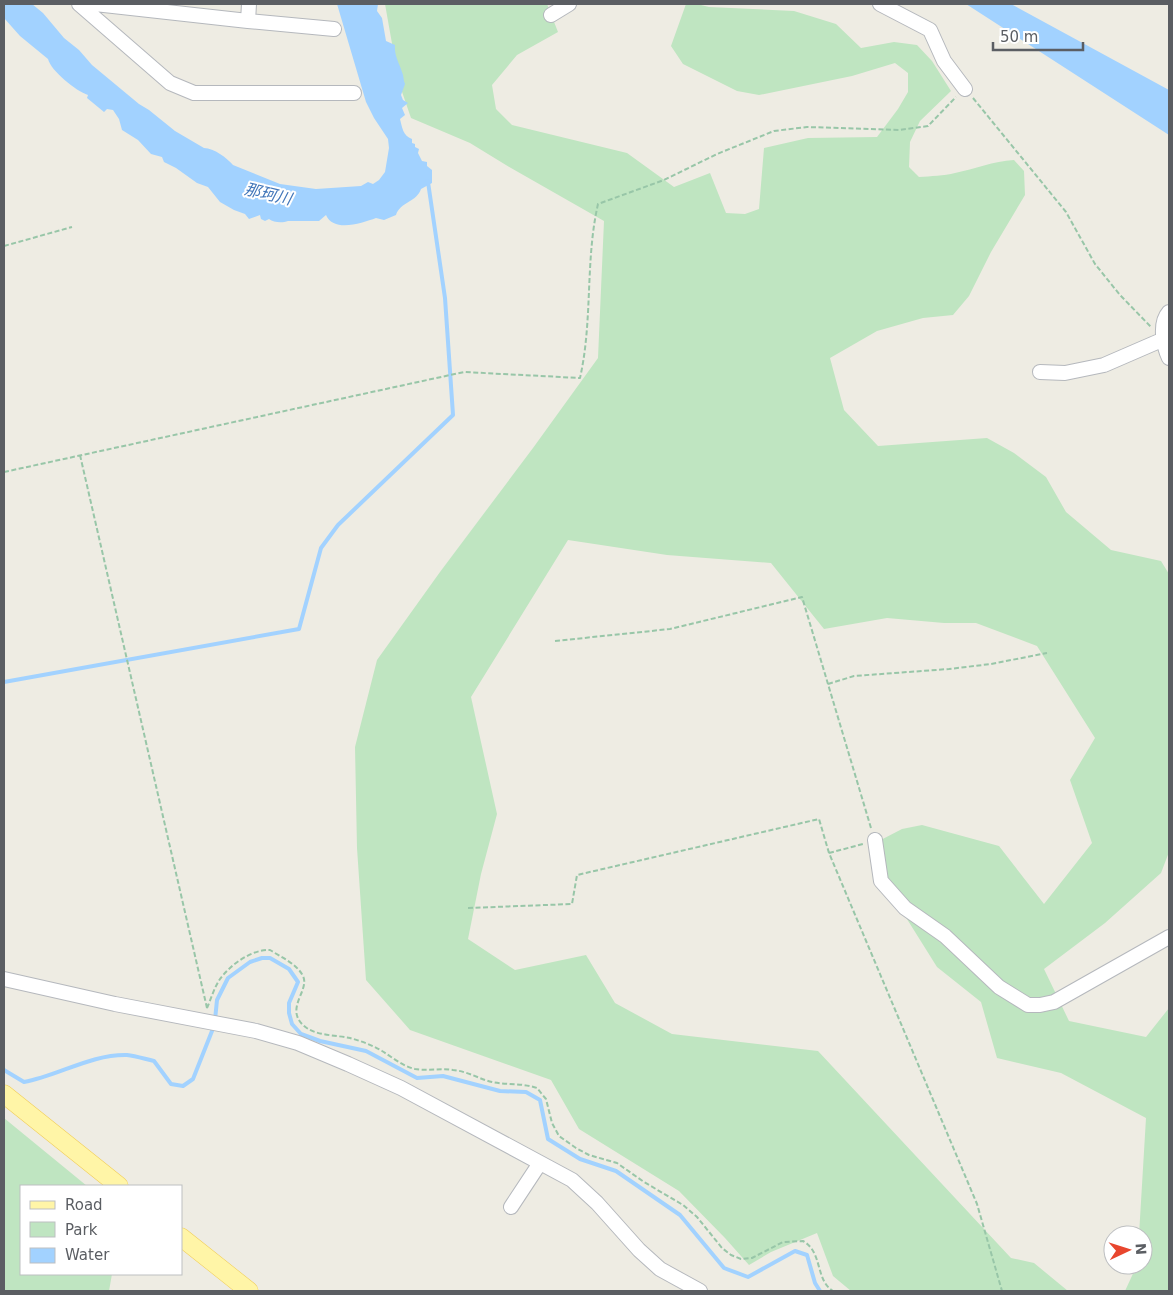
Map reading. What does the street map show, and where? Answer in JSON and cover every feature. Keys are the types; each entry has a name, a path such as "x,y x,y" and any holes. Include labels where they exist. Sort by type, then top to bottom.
{"main road":[{"path":"4,1094 118,1185"},
{"path":"182,1237 249,1291"}],"street":[{"path":"79,4 170,83 194,93 354,93"},
{"path":"95,4 248,22 334,29"},
{"path":"248,22 249,4"},
{"path":"551,15 569,4"},
{"path":"880,4 930,30 944,61 965,89"},
{"path":"1169,312 1165,317 1163,336 1164,348 1169,358"},
{"path":"1040,372 1065,373 1104,366 1163,336"},
{"path":"875,840 881,881 905,908 945,936 999,987 1028,1005 1040,1006 1054,1002 1169,937"},
{"path":"4,979 115,1004 208,1015 298,1043 348,1064 401,1088 572,1180 597,1203 639,1250 660,1269 700,1291"},
{"path":"511,1206 540,1163"}],"path":[{"path":"4,472 464,372 580,378 586,353 590,260 598,204 664,180 717,154 774,131 808,127 899,130 928,126 965,89 1066,212 1095,264 1145,322 1163,336"},
{"path":"4,246 72,227"},
{"path":"80,455 208,1015"},
{"path":"555,641 670,629 802,598 875,840 830,853"},
{"path":"828,684 854,676 950,669 991,664 1047,653"},
{"path":"468,908 572,904 577,875 819,819 830,853 977,1204 1002,1291"},
{"path":"208,1015 219,980 254,953 270,950 296,968 304,977 304,986 296,1008 300,1021 307,1028 350,1038 373,1046 405,1066 414,1069 458,1070 493,1082 506,1082 537,1088 546,1099 552,1123 559,1136 590,1155 617,1163 690,1210 730,1256 741,1259 752,1258 783,1242 803,1242 814,1252 824,1283 833,1291"}],"green space":[{"path":"385,4 547,4 558,32 517,55 492,85 496,109 512,125 627,153 674,187 710,173 726,213 745,214 759,209 764,148 808,138 877,137 908,92 908,73 895,63 852,76 759,95 737,91 683,64 671,46 686,4 709,7 794,11 836,24 861,48 894,42 917,45 932,61 951,91 920,121 910,142 909,167 919,177 951,174 991,163 1014,160 1024,171 1025,195 991,252 969,296 953,315 923,318 877,331 830,358 844,410 878,446 987,438 1014,453 1046,477 1066,512 1111,550 1161,561 1169,574 1169,852 1161,873 1105,923 1044,969 1069,1021 1146,1037 1169,1008 1169,1291 1125,1291 1132,1275 1153,1275 1153,1225 1140,1225 1146,1118 1061,1073 997,1058 981,1002 937,967 870,860 875,843 902,829 922,825 999,846 1044,904 1092,843 1070,780 1095,738 1037,646 976,623 944,623 887,618 824,629 771,563 667,555 568,540 471,697 497,814 481,874 468,939 515,970 586,955 615,1003 672,1034 818,1051 1011,1258 1034,1263 1068,1291 851,1291 833,1276 817,1233 771,1252 749,1265 679,1191 579,1129 551,1080 410,1030 366,980 357,848 355,747 377,660 598,358 604,221 470,143 411,118 399,83"},
{"path":"4,1118 86,1185 20,1185 20,1275 112,1275 109,1291 4,1291"}],"water":[{"name":"那珂川","path":"4,4 32,4 43,13 64,38 79,50 92,65 175,131 204,148 220,154 233,165 280,184 316,189 361,186 368,182 373,184 385,172 389,148 388,139 366,102 337,4 378,4 377,11 382,18 386,41 395,45 396,56 405,84 401,95 403,100 408,103 402,108 405,115 400,119 402,128 407,136 412,139 415,147 419,149 418,153 422,161 427,162 427,166 432,170 432,183 421,189 416,197 401,207 396,215 384,220 376,218 356,224 342,225 330,221 326,215 319,221 278,222 269,219 265,221 261,219 260,215 249,219 245,214 220,202 208,187 197,183 164,162 162,157 151,154 138,140 122,130 119,119 113,110 107,109 104,112 87,98 88,95 65,80 54,69 48,59 20,36 4,18"},
{"path":"966,4 1011,4 1169,90 1169,135"}],"waterway":[{"path":"4,682 299,629 321,548 338,525 453,415 445,298 427,181"},
{"path":"215,1020 217,1000 228,978 250,962 262,958 270,958 289,969 298,982 289,1003 289,1013 292,1024 301,1034 320,1041 366,1051 417,1078 443,1076 500,1091 526,1092 540,1100 548,1139 580,1159 616,1171 680,1215 724,1268 748,1277 795,1251 807,1255 815,1283 820,1291"},
{"path":"4,1070 24,1082 100,1058 127,1055 154,1061 171,1084 183,1086 193,1079 214,1026"}]}
